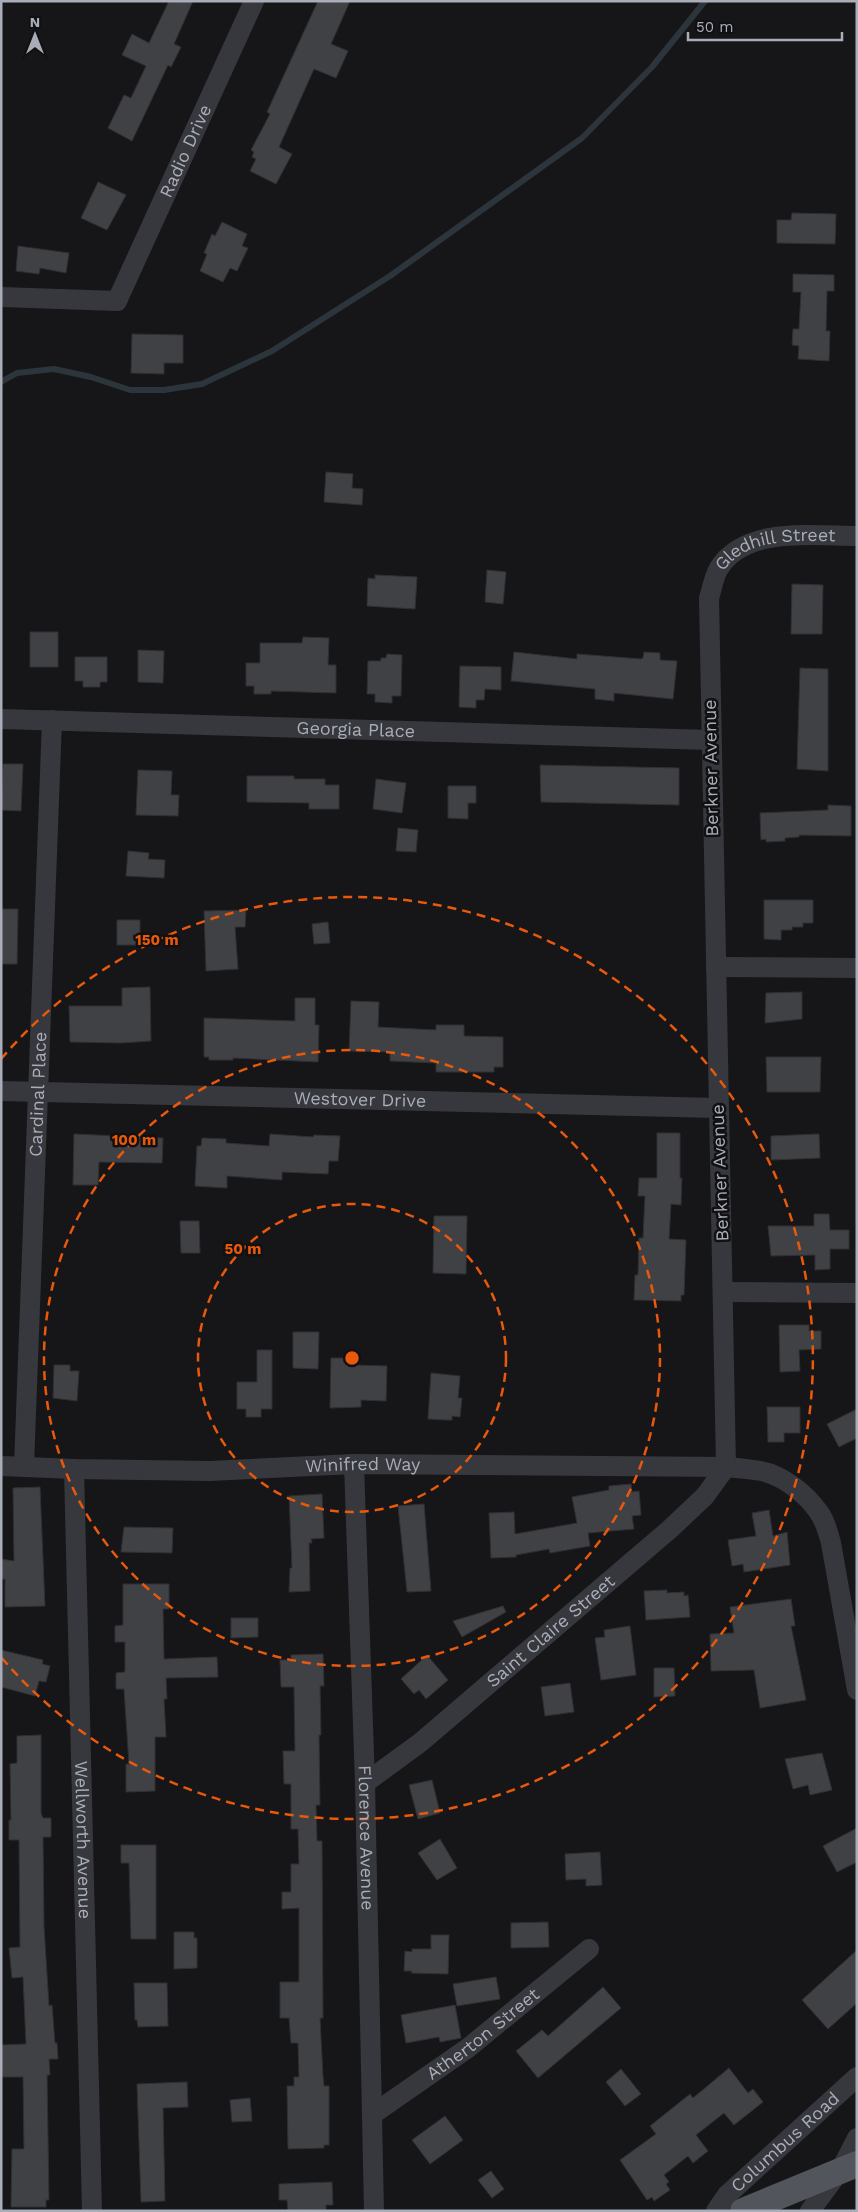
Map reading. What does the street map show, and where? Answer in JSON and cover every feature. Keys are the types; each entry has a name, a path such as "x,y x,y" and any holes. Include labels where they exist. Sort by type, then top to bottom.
{"main road":[{"path":"743,2211 849,2167"}],"street":[{"name":"Radio Drive","path":"1,297 118,301 254,1"},
{"name":"Gledhill Street","path":"712,589 718,568 734,553 750,542 768,537 796,535 857,536"},
{"name":"Berkner Avenue","path":"712,589 709,598 710,740 724,1292 726,1467"},
{"name":"Georgia Place","path":"1,719 710,740"},
{"name":"Cardinal Place","path":"24,1466 52,720"},
{"path":"716,967 857,968"},
{"name":"Westover Drive","path":"1,1091 718,1108"},
{"path":"724,1292 857,1293"},
{"name":"Winifred Way","path":"1,1466 210,1471 354,1464 726,1467"},
{"name":"Florence Avenue","path":"354,1464 365,1783 374,2211"},
{"path":"726,1467 762,1471 777,1476 798,1490 818,1511 825,1524 831,1543 857,1690"},
{"name":"Saint Claire Street","path":"365,1783 421,1742 669,1530 705,1496 726,1467"},
{"name":"Wellworth Avenue","path":"74,1469 92,2211"},
{"name":"Atherton Street","path":"373,2114 468,2048 588,1949"},
{"name":"Columbus Road","path":"716,2211 727,2195 857,2077"},
{"path":"810,2211 849,2167 857,2138"}],"building":[{"path":"169,1 193,1 174,44 181,47 171,67 168,65 132,141 108,128 124,95 131,98 146,66 122,55 132,34 149,43"},
{"path":"318,1 350,1 331,44 348,51 336,78 314,69 279,147 292,154 276,184 250,171 256,159 252,157 254,152 251,150 270,114 267,112"},
{"path":"98,182 126,195 107,230 81,218"},
{"path":"792,213 836,214 835,244 777,243 777,220 791,220"},
{"path":"222,222 247,234 242,246 248,248 237,271 230,268 223,282 200,271 207,254 204,253 212,234 215,236"},
{"path":"18,246 69,253 66,273 40,268 39,274 16,271"},
{"path":"793,274 834,275 834,291 827,291 826,331 830,331 829,361 798,359 799,346 792,345 793,329 799,329 801,292 793,292"},
{"path":"132,334 183,335 183,363 164,363 164,374 131,373"},
{"path":"326,472 353,474 352,488 363,489 362,505 324,502"},
{"path":"487,570 506,572 503,604 485,602"},
{"path":"375,575 417,577 415,609 367,606 368,578 375,579"},
{"path":"792,584 823,585 822,634 791,634"},
{"path":"30,632 58,632 58,667 30,667"},
{"path":"303,637 329,638 328,665 336,665 336,693 271,691 271,694 254,694 254,686 246,686 246,663 260,663 260,643 302,643"},
{"path":"138,650 164,651 163,683 138,682"},
{"path":"514,652 577,659 577,654 641,659 644,652 660,653 660,660 677,661 673,699 614,693 614,701 595,699 595,689 511,681"},
{"path":"387,654 402,655 401,696 392,696 392,703 375,702 375,694 367,694 368,661 381,661 381,658 386,658"},
{"path":"75,657 107,657 107,682 100,682 100,687 83,687 83,681 75,681"},
{"path":"460,666 501,667 501,690 485,689 484,700 476,700 476,708 459,707"},
{"path":"800,668 828,669 828,771 797,769"},
{"path":"3,764 23,764 21,811 1,810"},
{"path":"540,765 679,768 679,805 541,802"},
{"path":"138,770 172,771 171,795 179,795 178,816 136,815"},
{"path":"247,776 294,776 294,779 325,779 325,785 339,785 339,809 309,809 309,803 247,802"},
{"path":"376,779 406,783 402,813 373,809"},
{"path":"448,786 476,786 476,803 468,803 468,819 448,818"},
{"path":"828,805 851,806 851,836 799,835 799,837 785,838 785,841 766,842 766,839 761,840 760,813 828,810"},
{"path":"398,828 418,830 416,852 396,851"},
{"path":"128,851 149,853 148,859 165,860 164,878 126,876"},
{"path":"764,900 813,900 813,923 803,923 803,927 792,927 792,930 781,930 781,940 764,939"},
{"path":"1,909 18,909 17,964 1,964"},
{"path":"246,910 245,927 235,927 238,969 206,971 204,911"},
{"path":"117,920 140,920 140,945 117,945"},
{"path":"328,922 330,943 314,944 312,924"},
{"path":"150,987 151,1041 121,1043 70,1042 69,1006 122,1006 122,988"},
{"path":"802,992 802,1019 765,1023 766,993"},
{"path":"295,998 315,998 315,1025 319,1025 318,1062 233,1058 233,1060 209,1060 209,1057 204,1057 204,1018 295,1021"},
{"path":"351,1001 379,1002 378,1027 436,1030 436,1025 464,1025 464,1036 503,1037 503,1067 494,1067 494,1072 436,1072 436,1063 390,1061 390,1052 349,1051"},
{"path":"766,1057 821,1057 820,1092 767,1092"},
{"path":"657,1133 680,1133 681,1205 671,1204 669,1239 686,1240 684,1295 681,1295 681,1301 634,1300 635,1275 638,1275 639,1238 643,1238 645,1196 638,1196 639,1178 657,1178"},
{"path":"74,1134 163,1138 162,1163 99,1162 98,1185 73,1185"},
{"path":"270,1134 313,1137 314,1135 340,1136 338,1161 329,1161 328,1174 282,1172 282,1180 227,1176 227,1188 195,1186 197,1146 201,1146 202,1138 226,1139 226,1143 269,1146"},
{"path":"819,1134 820,1158 771,1160 771,1136"},
{"path":"814,1214 829,1214 830,1230 849,1230 849,1249 830,1249 830,1269 815,1270 815,1255 771,1256 768,1226 814,1226"},
{"path":"434,1216 467,1216 466,1274 433,1273"},
{"path":"180,1221 199,1221 200,1253 181,1253"},
{"path":"779,1325 809,1325 809,1331 821,1331 821,1349 799,1350 800,1371 780,1372"},
{"path":"293,1332 319,1332 318,1369 293,1368"},
{"path":"257,1350 272,1350 272,1409 261,1409 261,1417 246,1417 246,1409 237,1409 237,1382 257,1382"},
{"path":"331,1358 353,1358 353,1365 387,1366 386,1401 361,1400 361,1407 330,1408"},
{"path":"54,1365 70,1365 70,1371 79,1371 77,1401 53,1398"},
{"path":"431,1373 460,1376 458,1398 462,1398 460,1417 452,1416 452,1420 428,1419"},
{"path":"767,1407 800,1407 800,1433 784,1433 784,1442 768,1442"},
{"path":"857,1409 857,1438 839,1447 827,1424"},
{"path":"631,1484 632,1492 639,1491 641,1515 632,1516 634,1529 588,1533 590,1546 550,1553 549,1549 516,1555 516,1557 491,1558 489,1513 514,1512 515,1534 577,1523 572,1497 609,1490 609,1486"},
{"path":"40,1487 45,1606 5,1607 5,1579 1,1579 1,1559 14,1561 13,1488"},
{"path":"322,1494 324,1538 311,1539 312,1543 309,1543 310,1591 289,1592 290,1568 292,1568 289,1496"},
{"path":"424,1504 431,1591 407,1592 398,1506"},
{"path":"769,1510 773,1536 787,1532 790,1565 744,1572 743,1564 732,1566 728,1540 756,1536 752,1513"},
{"path":"124,1527 173,1528 172,1553 121,1552"},
{"path":"123,1584 169,1584 169,1609 163,1609 164,1659 217,1657 218,1677 166,1678 167,1699 164,1699 166,1737 155,1737 155,1791 126,1792 126,1764 129,1764 124,1689 116,1689 116,1673 125,1672 125,1642 115,1642 115,1626 123,1625"},
{"path":"667,1590 667,1593 684,1592 684,1596 688,1595 690,1617 646,1620 644,1591"},
{"path":"791,1599 795,1626 791,1626 806,1700 760,1708 754,1670 711,1671 710,1634 734,1633 730,1607"},
{"path":"503,1606 506,1612 462,1637 453,1621"},
{"path":"231,1618 258,1618 258,1637 231,1638"},
{"path":"630,1626 636,1675 601,1680 595,1638 605,1637 604,1630"},
{"path":"1,1650 43,1660 42,1664 50,1666 46,1682 39,1681 35,1696 1,1687"},
{"path":"323,1654 324,1686 320,1686 321,1735 319,1735 320,1805 316,1805 317,1841 322,1841 323,2018 320,2018 324,2086 329,2086 329,2145 324,2145 324,2148 288,2149 287,2086 294,2086 294,2077 299,2077 298,2043 291,2043 289,2018 280,2018 280,1982 299,1982 299,1908 282,1909 282,1892 291,1892 291,1864 299,1864 298,1829 291,1829 291,1784 284,1784 283,1751 295,1751 294,1687 281,1687 280,1660 291,1660 291,1655"},
{"path":"427,1655 448,1680 426,1699 419,1690 414,1694 401,1679"},
{"path":"654,1668 674,1668 675,1696 654,1697"},
{"path":"570,1683 574,1712 545,1716 541,1687"},
{"path":"41,1735 41,1813 43,1818 51,1818 51,1837 43,1837 44,1927 49,2006 52,2005 58,2059 49,2059 50,2075 47,2075 49,2200 46,2200 46,2207 11,2207 12,2149 24,2149 23,2077 1,2077 1,2045 26,2044 23,1977 12,1978 9,1948 20,1947 19,1840 9,1840 9,1820 11,1820 10,1764 17,1763 17,1736"},
{"path":"822,1753 832,1790 810,1795 808,1785 793,1789 785,1759"},
{"path":"432,1780 440,1813 418,1819 409,1785"},
{"path":"857,1828 857,1862 837,1872 823,1846"},
{"path":"440,1839 457,1868 437,1880 418,1853"},
{"path":"121,1845 156,1845 156,1939 131,1939 129,1863 121,1863"},
{"path":"600,1852 602,1885 586,1886 586,1879 566,1880 565,1854"},
{"path":"548,1922 549,1947 511,1948 511,1923"},
{"path":"174,1932 194,1932 194,1938 197,1938 197,1968 174,1969"},
{"path":"431,1935 449,1935 448,1974 411,1973 412,1971 404,1971 405,1951 412,1952 412,1949 431,1949"},
{"path":"857,1950 857,2003 828,2029 802,2000"},
{"path":"496,1977 500,1999 457,2006 453,1984"},
{"path":"134,1983 167,1983 168,2026 138,2027 137,2020 135,2020"},
{"path":"603,1987 621,2008 538,2078 516,2051 542,2030 548,2036"},
{"path":"455,2005 461,2038 440,2042 439,2037 406,2043 401,2015"},
{"path":"729,2068 748,2093 753,2089 763,2102 734,2125 724,2113 696,2135 708,2151 693,2163 688,2156 664,2175 669,2182 666,2184 670,2190 654,2201 652,2197 647,2200 620,2160 656,2134 650,2126 690,2094 693,2098"},
{"path":"621,2069 641,2094 625,2106 606,2082"},
{"path":"187,2082 188,2107 163,2108 165,2201 141,2202 137,2084"},
{"path":"250,2098 252,2121 232,2122 230,2100"},
{"path":"445,2116 463,2140 430,2164 412,2140"},
{"path":"491,2171 504,2189 492,2198 478,2180"},
{"path":"332,2182 333,2205 326,2205 326,2210 288,2211 287,2200 279,2200 279,2184"}],"waterway":[{"path":"1,382 17,373 54,369 91,377 130,390 164,390 202,384 272,351 390,276 582,138 652,67 705,1"}]}
